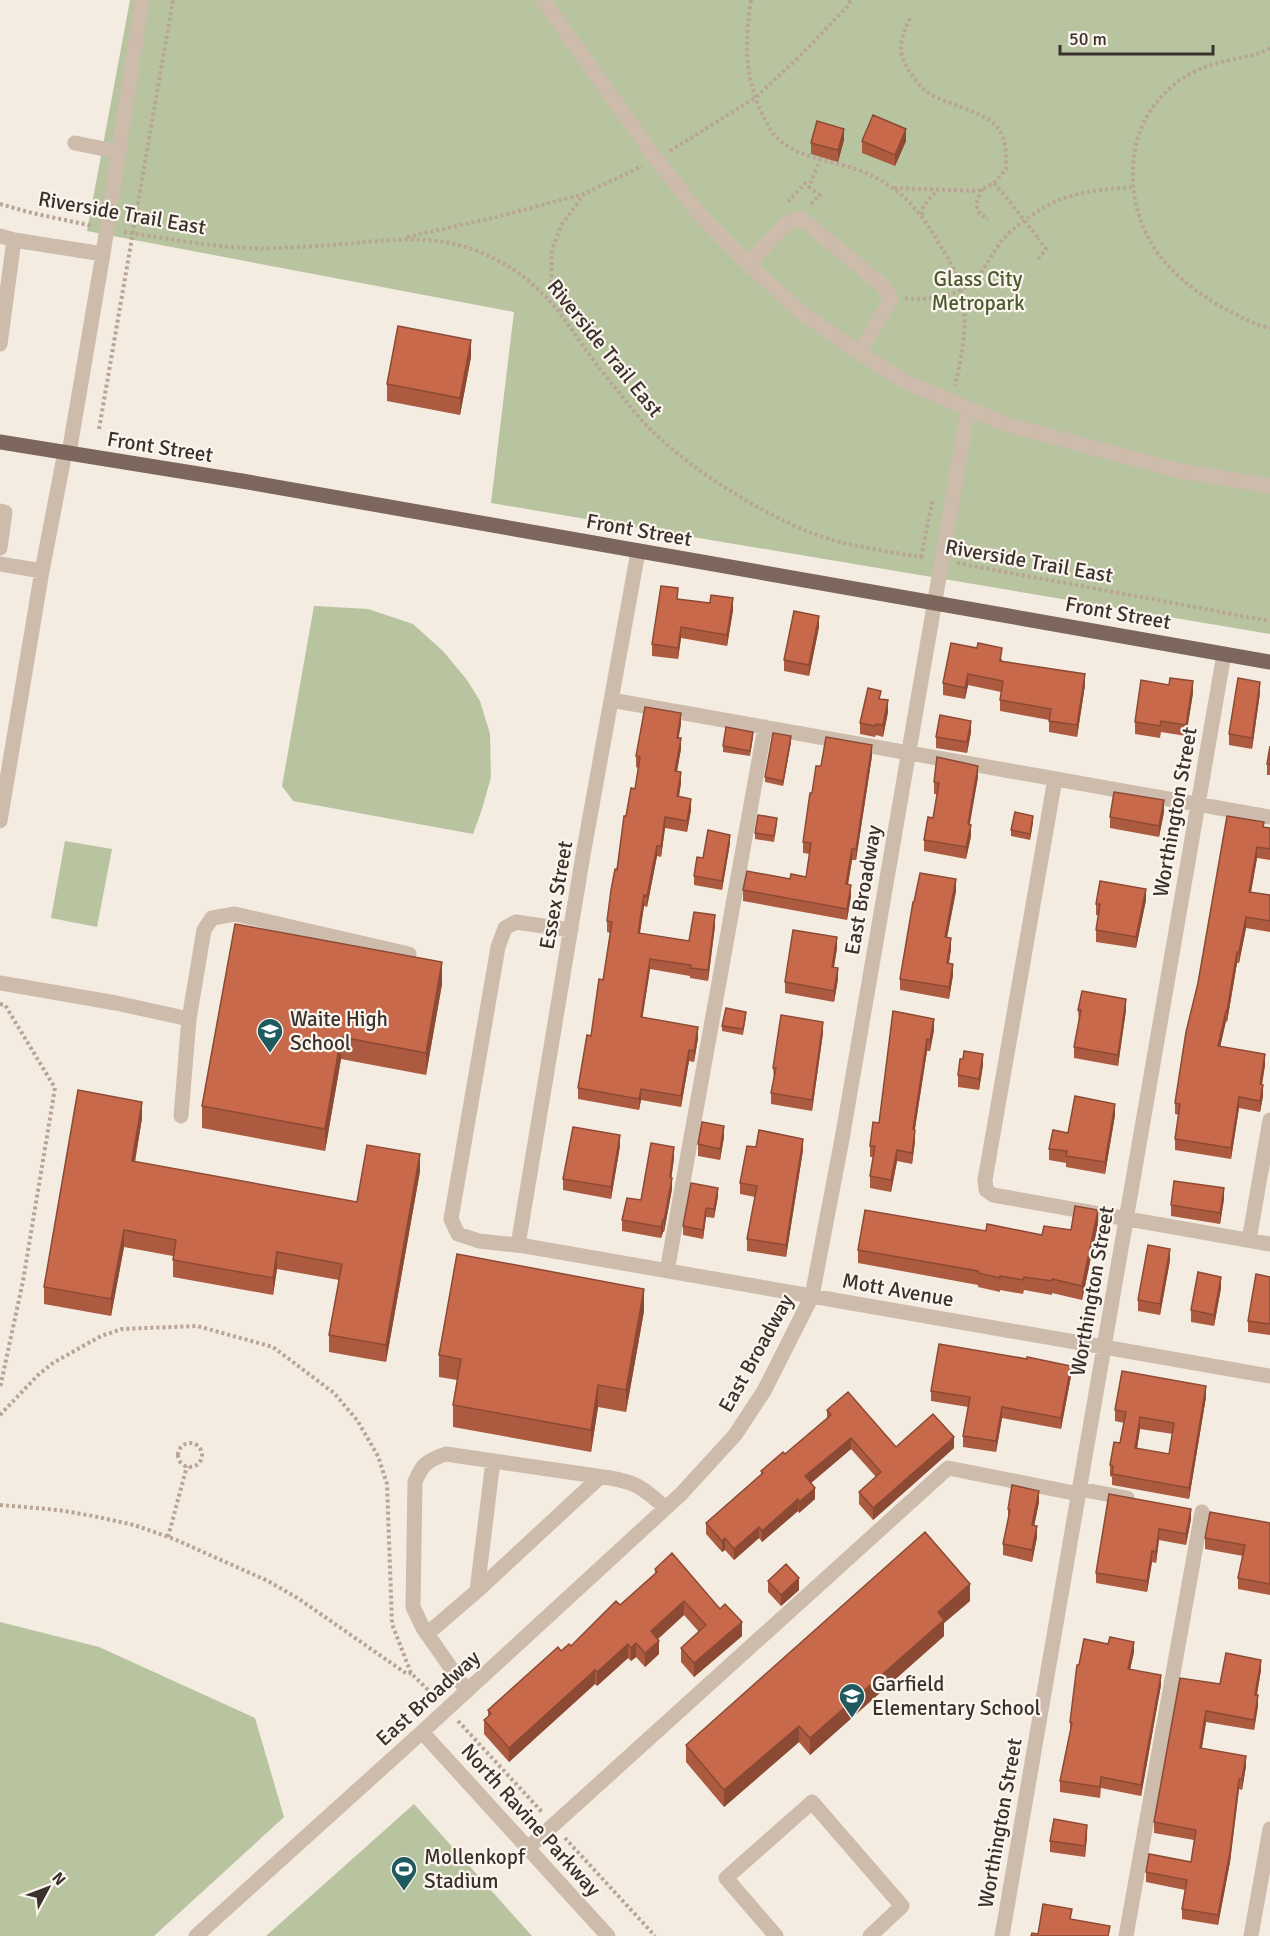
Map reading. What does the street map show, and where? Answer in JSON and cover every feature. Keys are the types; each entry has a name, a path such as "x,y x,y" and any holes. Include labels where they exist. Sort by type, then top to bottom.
{"main road":[{"name":"Front Street","path":"0,442 253,483 1270,662"}],"street":[{"path":"0,821 42,571 67,453 103,254 142,0"},
{"path":"543,0 656,159 699,214 748,264 801,312 859,353 906,382 1005,424 1180,471 1270,486"},
{"path":"75,143 119,152"},
{"path":"748,264 787,223 801,218 881,284 890,296 890,301 859,353"},
{"path":"0,344 7,238 103,254"},
{"name":"East Broadway","path":"196,1936 681,1494 735,1435 764,1391 812,1296 844,1127 968,409"},
{"path":"0,511 5,512 0,548"},
{"name":"Essex Street","path":"518,1245 638,552"},
{"path":"0,564 42,571"},
{"name":"Worthington Street","path":"1002,1936 1224,654"},
{"path":"611,700 1270,817"},
{"path":"667,1271 765,727"},
{"path":"1054,779 985,1180 986,1190 993,1196 1270,1244"},
{"path":"181,1116 189,1019 204,930 212,918 235,914 409,954"},
{"name":"Mott Avenue","path":"571,930 516,922 505,928 498,946 451,1219 458,1234 479,1241 518,1245 1270,1376"},
{"path":"0,983 116,1003 189,1019"},
{"path":"1249,1240 1270,1120"},
{"path":"467,1691 427,1634 413,1607 415,1482 420,1469 433,1458 446,1454 600,1477 630,1482 641,1487 666,1508"},
{"path":"477,1591 493,1461"},
{"path":"528,1848 948,1468 1146,1502"},
{"path":"427,1634 600,1477"},
{"path":"1126,1936 1202,1512"},
{"name":"North Ravine Parkway","path":"422,1732 608,1936"},
{"path":"776,1936 726,1878 812,1802 902,1906 870,1936"},
{"path":"1251,1936 1270,1828"}],"path":[{"path":"99,429 173,0"},
{"path":"401,238 496,218 584,194 656,159 755,98 801,55 851,0"},
{"path":"894,188 978,191 994,183 1006,169 1004,142 997,128 983,118 926,92 902,60 901,38 910,18"},
{"path":"1270,48 1256,55 1210,65 1194,71 1167,90 1144,120 1137,138 1132,187 1147,237 1159,256 1174,273 1221,306 1242,318 1270,328"},
{"path":"809,187 819,159"},
{"path":"788,202 805,183 820,195 806,209 801,218"},
{"path":"994,183 1046,249 1038,259"},
{"path":"890,296 917,299 961,291 976,279 999,244 1044,207 1064,198 1132,187"},
{"path":"922,215 923,206 939,189"},
{"path":"982,189 977,202 977,211 988,220"},
{"path":"565,317 551,284 552,249 562,224 584,194"},
{"name":"Riverside Trail East","path":"0,204 107,229 247,248 330,245 401,238 434,239 464,246 490,257 530,280 565,317 588,354 651,430 698,470 782,520 834,540 1270,621"},
{"path":"0,1004 5,1005 55,1088 23,1281 0,1388"},
{"path":"0,1415 38,1375 53,1363 101,1336 122,1329 197,1326 273,1347 334,1393 357,1420 378,1456 387,1484 392,1624 411,1673 447,1709 655,1936"},
{"path":"188,1443 195,1444 201,1449 202,1457 198,1464 187,1466 180,1461 179,1451 188,1443"},
{"path":"168,1537 187,1466"},
{"path":"0,1505 57,1509 93,1515 134,1524 168,1537 268,1581 299,1599 407,1674 411,1673"}],"green space":[{"name":"Glass City Metropark","path":"130,0 1270,0 1270,634 491,503 514,312 87,231"},
{"path":"314,606 368,609 413,624 443,651 467,680 480,701 490,734 491,777 473,834 293,801 282,786"},
{"path":"65,841 112,849 97,927 51,918"},
{"path":"0,1622 99,1647 255,1718 284,1817 154,1936 0,1936"},
{"name":"Mollenkopf Stadium","path":"414,1804 532,1936 266,1936"}],"building":[{"path":"873,115 906,129 895,155 862,141"},
{"path":"817,121 844,129 838,150 811,143"},
{"path":"398,326 471,340 460,398 387,384"},
{"path":"661,586 678,588 677,599 710,603 711,595 733,598 727,635 681,627 678,648 652,644"},
{"path":"794,611 819,616 809,665 784,660"},
{"path":"951,643 977,648 978,643 1002,648 1000,661 1085,674 1077,725 1049,721 1051,709 1000,700 1003,681 968,674 965,688 943,683"},
{"path":"1170,678 1193,681 1186,725 1161,721 1160,726 1135,722 1141,680 1169,685"},
{"path":"1238,678 1260,682 1252,738 1229,734"},
{"path":"868,688 881,691 879,699 888,700 883,725 860,723"},
{"path":"645,707 681,713 677,738 681,738 675,771 681,772 677,796 691,799 687,821 665,817 661,846 657,846 647,896 644,895 638,933 689,941 694,912 715,915 708,970 650,959 641,1017 698,1027 694,1051 689,1050 681,1096 641,1089 639,1099 578,1088 587,1035 591,1036 599,979 603,980 612,922 607,921 611,890 615,869 617,870 624,816 626,816 631,788 635,789 640,757 636,756"},
{"path":"940,715 971,721 967,742 936,737"},
{"path":"726,727 753,732 750,751 723,746"},
{"path":"773,733 791,736 783,781 765,777"},
{"path":"826,737 872,745 856,849 852,849 846,884 851,885 847,909 743,890 747,871 790,879 791,874 806,877 811,843 803,842 810,793 812,793 816,766 821,766"},
{"path":"1270,746 1270,764 1267,764"},
{"path":"937,757 978,766 966,847 924,840 928,817 933,818 939,783 934,782"},
{"path":"1114,792 1164,800 1159,826 1110,817"},
{"path":"1015,812 1033,816 1030,834 1011,830"},
{"path":"758,815 777,818 774,836 755,833"},
{"path":"1227,816 1264,822 1263,827 1270,828 1270,849 1257,847 1249,892 1270,895 1270,921 1246,917 1218,1046 1265,1054 1260,1101 1239,1097 1231,1148 1175,1139 1180,1104 1175,1103 1186,1032 1198,983"},
{"path":"708,830 730,835 722,881 694,876 697,857 703,858"},
{"path":"920,873 956,879 945,937 951,938 947,963 953,964 949,987 900,979"},
{"path":"1100,881 1146,889 1136,937 1096,930 1100,904 1096,904"},
{"path":"235,924 442,962 426,1053 341,1037 325,1129 202,1106"},
{"path":"793,930 837,937 832,967 838,968 834,991 785,982"},
{"path":"1082,991 1126,999 1118,1055 1074,1047"},
{"path":"726,1008 746,1012 743,1029 722,1026"},
{"path":"893,1011 934,1019 930,1040 927,1039 913,1129 915,1130 912,1153 897,1150 891,1180 870,1176 875,1146 870,1146 873,1122 879,1123"},
{"path":"781,1015 823,1022 812,1100 771,1093"},
{"path":"964,1051 983,1054 979,1079 958,1075 960,1059 963,1059"},
{"path":"78,1090 142,1102 132,1161 357,1202 367,1145 420,1154 386,1345 329,1335 342,1264 277,1252 273,1278 173,1260 176,1240 124,1230 111,1299 44,1287"},
{"path":"1075,1096 1115,1104 1105,1162 1066,1156 1067,1151 1049,1149 1053,1130 1068,1133"},
{"path":"702,1122 724,1126 720,1149 698,1144"},
{"path":"573,1127 620,1135 611,1187 563,1179"},
{"path":"759,1130 803,1139 786,1245 747,1239 757,1186 740,1183 747,1146 756,1147"},
{"path":"651,1143 674,1147 670,1177 672,1178 661,1227 622,1220 627,1198 641,1200"},
{"path":"1174,1181 1224,1188 1220,1213 1171,1205"},
{"path":"691,1183 718,1188 714,1209 706,1208 703,1230 683,1226"},
{"path":"1075,1206 1098,1210 1082,1286 1052,1279 1052,1281 1024,1277 1023,1280 1000,1276 1000,1278 978,1273 978,1271 858,1250 865,1210 986,1231 987,1224 1042,1235 1044,1226 1071,1230"},
{"path":"1148,1245 1170,1249 1160,1304 1138,1300"},
{"path":"457,1254 644,1289 626,1390 598,1385 591,1430 453,1405 461,1359 439,1355"},
{"path":"1198,1272 1221,1277 1214,1315 1191,1310"},
{"path":"1256,1274 1270,1277 1270,1324 1248,1321"},
{"path":"939,1344 1071,1366 1061,1418 1002,1407 996,1441 963,1436 970,1397 931,1391"},
{"path":"1122,1371 1206,1386 1189,1488 1112,1474 1113,1466 1110,1465 1114,1442 1120,1443 1126,1412 1115,1410","holes":["1140,1417 1174,1423 1169,1454 1135,1448"]},
{"path":"848,1392 896,1447 933,1414 954,1437 873,1508 859,1492 881,1472 851,1438 805,1476 815,1488 799,1502 798,1499 762,1531 759,1527 734,1549 725,1538 722,1541 706,1523 763,1473 761,1471 831,1415 827,1410"},
{"path":"1012,1485 1039,1491 1032,1525 1037,1526 1032,1550 1003,1544"},
{"path":"1109,1494 1191,1509 1186,1534 1159,1529 1156,1552 1152,1551 1147,1581 1096,1573"},
{"path":"1210,1512 1270,1523 1270,1584 1238,1578 1245,1545 1205,1538"},
{"path":"925,1532 970,1584 938,1612 944,1620 810,1738 799,1726 724,1790 686,1745"},
{"path":"672,1553 720,1609 725,1604 742,1622 694,1663 681,1648 706,1625 684,1601 651,1631 659,1641 645,1653 636,1643 631,1648 628,1644 597,1672 595,1670 509,1748 484,1720 491,1714 488,1710 558,1647 561,1651 569,1644 571,1646 616,1601 620,1605 657,1572 655,1569"},
{"path":"786,1564 799,1578 781,1595 768,1581"},
{"path":"1110,1637 1134,1642 1128,1669 1161,1675 1141,1785 1101,1777 1100,1787 1060,1781 1072,1723 1070,1722 1077,1665 1079,1665 1084,1639 1108,1644"},
{"path":"1226,1653 1261,1660 1255,1695 1258,1695 1254,1720 1206,1711 1200,1748 1246,1756 1242,1779 1239,1779 1230,1852 1218,1915 1182,1909 1187,1880 1146,1872 1149,1854 1191,1862 1196,1830 1154,1822 1180,1678 1220,1684"},
{"path":"1054,1819 1087,1825 1085,1846 1050,1841"},
{"path":"1043,1904 1072,1909 1070,1919 1110,1926 1108,1936 1031,1936 1032,1933 1038,1934"}],"place":[{"name":"Waite High School","path":"270,1054"},
{"name":"Garfield Elementary School","path":"852,1719"},
{"name":"Mollenkopf Stadium","path":"404,1892"}]}
